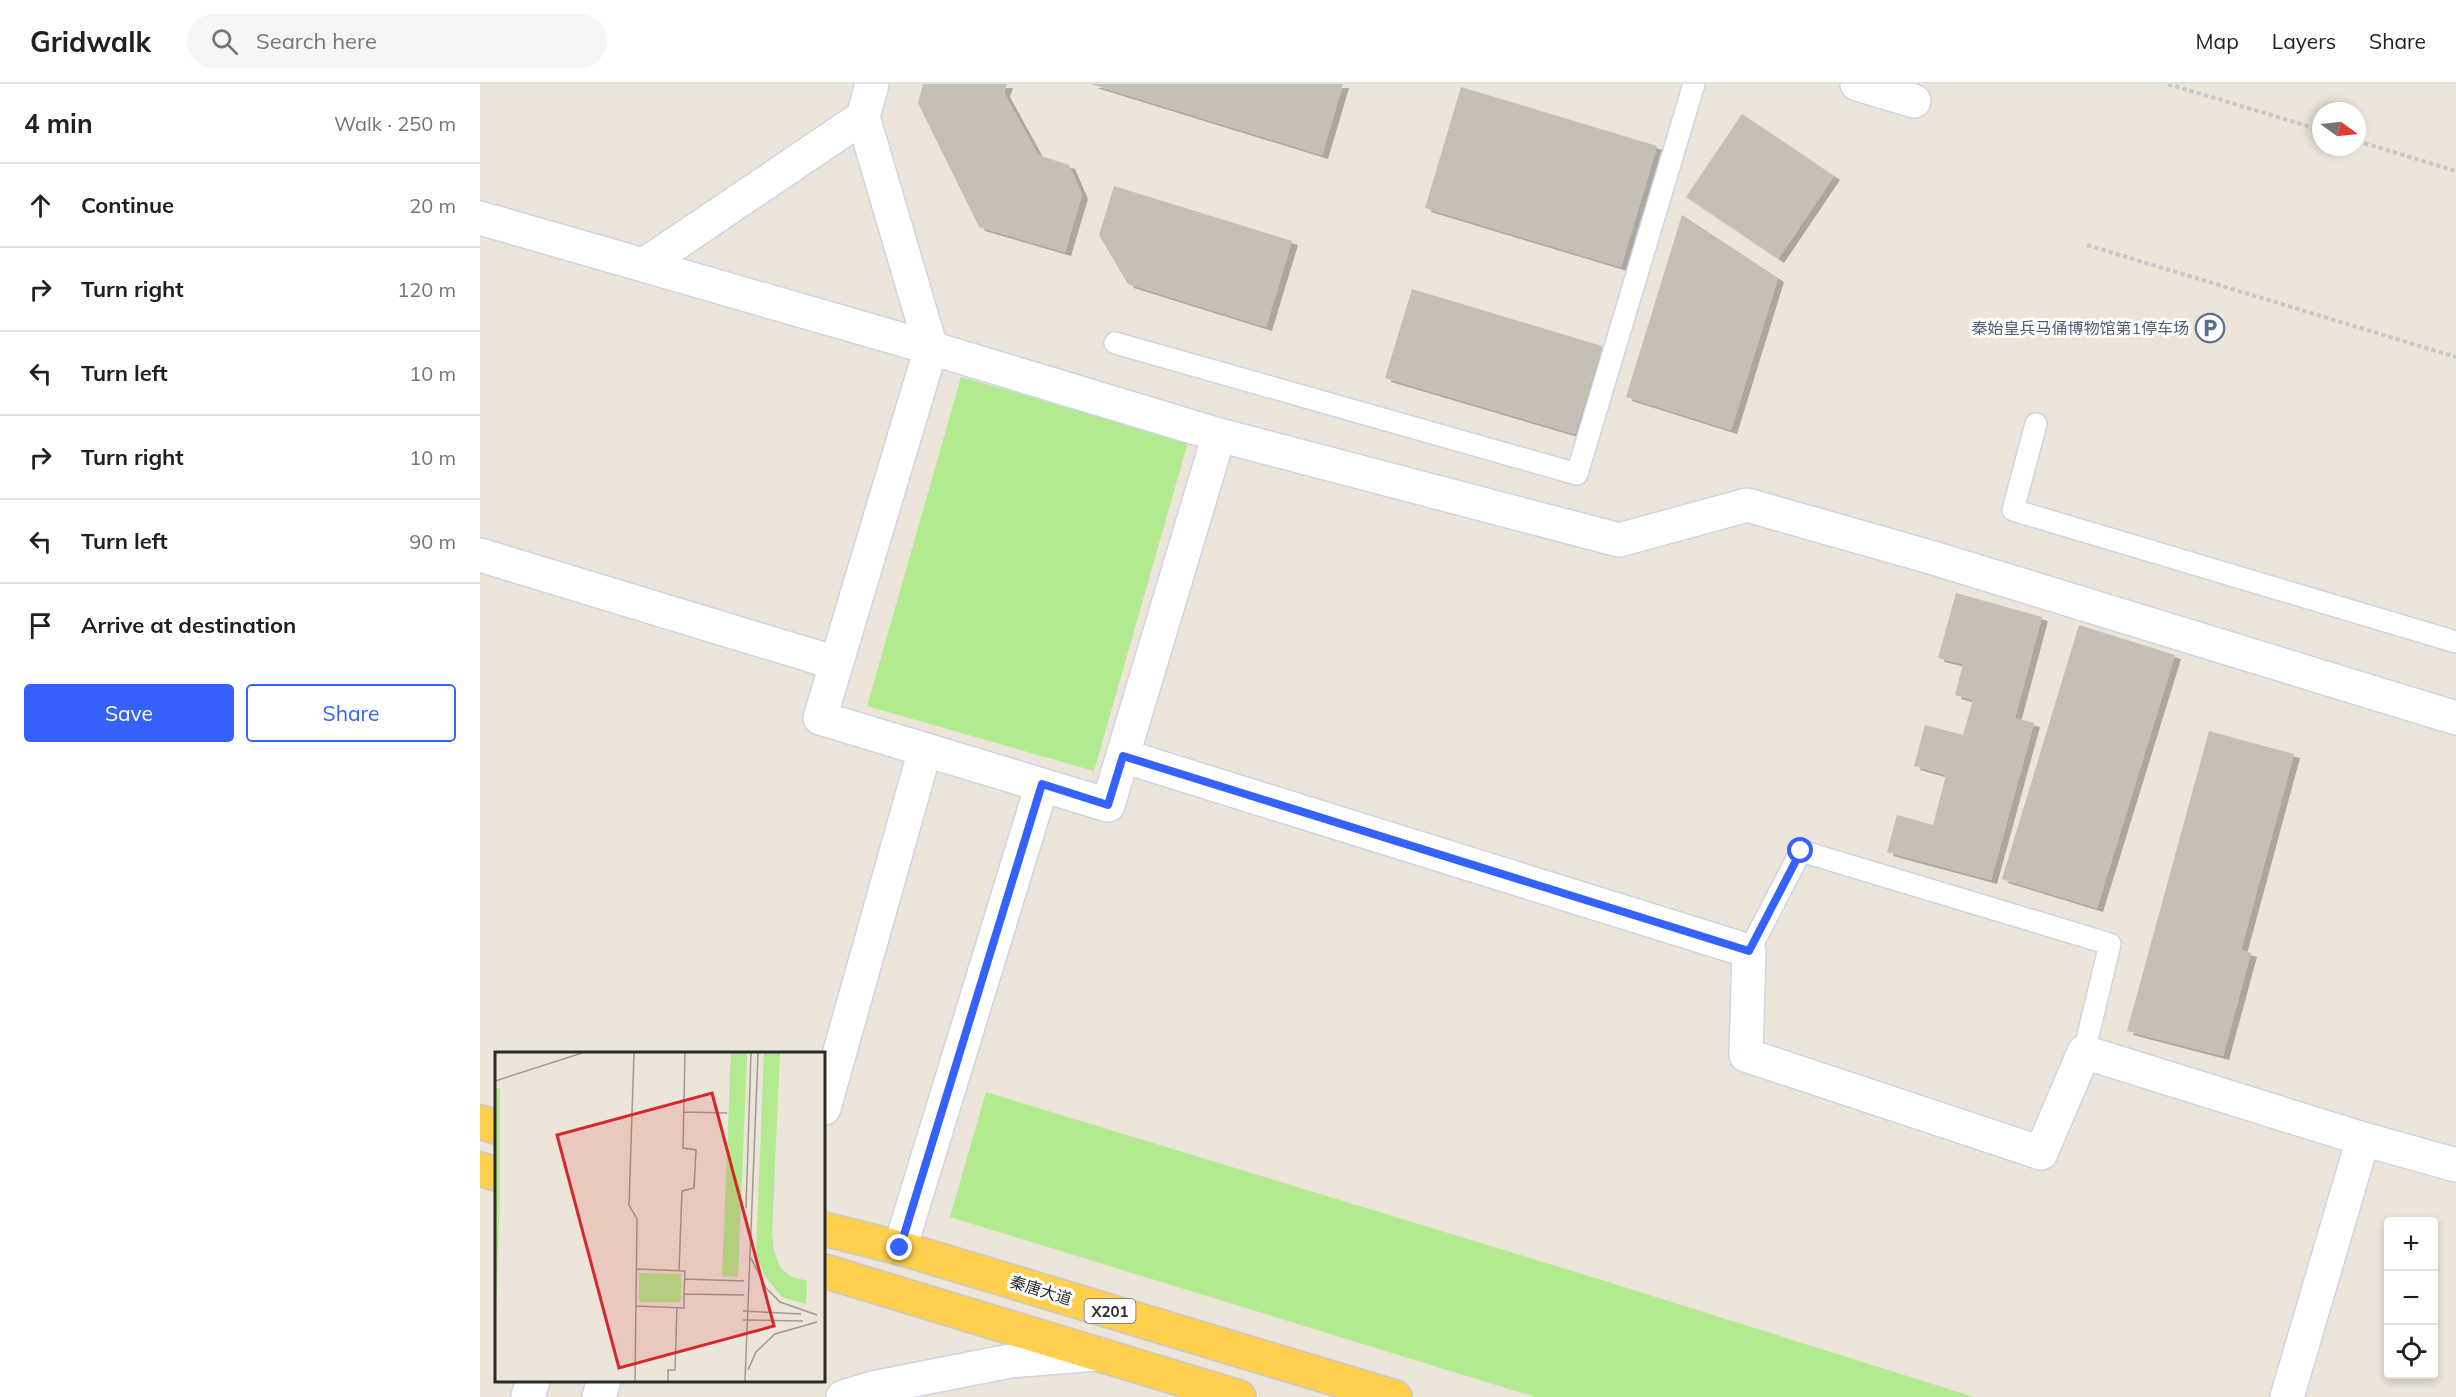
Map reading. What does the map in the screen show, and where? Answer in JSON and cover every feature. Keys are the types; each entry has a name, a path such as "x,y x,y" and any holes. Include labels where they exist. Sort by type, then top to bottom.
{"main road":[{"path":"480,1122 495,1127"},
{"path":"480,1169 495,1174"},
{"name":"秦唐大道","path":"825,1228 900,1248 1395,1397"},
{"path":"825,1271 1239,1397"}],"street":[{"path":"872,84 863,117 931,348 820,718 1108,805 1220,435"},
{"path":"1857,84 1914,101"},
{"path":"644,265 863,117"},
{"path":"480,218 931,348 1220,435 1619,540 1747,506 1930,557 2456,718"},
{"path":"480,555 836,663"},
{"path":"825,1104 925,750"},
{"path":"1123,756 1749,951 1746,1056 2041,1153 2084,1052 2456,1166"},
{"path":"900,1248 1042,784"},
{"path":"2287,1397 2363,1139"},
{"path":"843,1397 873,1388 1010,1361 1101,1354"},
{"path":"528,1397 532,1382"},
{"path":"599,1397 603,1382"}],"lane":[{"path":"1115,343 1577,474 1694,84"},
{"path":"2036,424 2013,510 2456,642"},
{"path":"1749,951 1801,851 2110,944 2084,1052"}],"path":[{"path":"2168,84 2312,127"},
{"path":"2366,144 2456,171"},
{"path":"2087,245 2456,357"}],"green space":[{"path":"961,377 1188,442 1094,771 867,706"},
{"path":"986,1092 1592,1277 1974,1397 1535,1397 950,1217"}],"building":[{"path":"923,84 1007,84 1004,93 1038,155 1069,165 1082,195 1065,252 979,227 918,103"},
{"path":"1091,84 1343,84 1322,155"},
{"path":"1461,87 1657,146 1621,267 1425,208"},
{"path":"1742,114 1834,176 1778,259 1686,197"},
{"path":"1114,186 1292,241 1266,327 1128,284 1099,235"},
{"path":"1682,215 1778,278 1731,430 1626,397"},
{"path":"1412,289 1602,346 1575,434 1385,378"},
{"path":"1956,593 2042,617 2015,718 2034,723 1991,880 1887,852 1897,815 1933,825 1946,775 1914,766 1925,725 1963,735 1973,700 1955,695 1963,664 1938,658"},
{"path":"2079,625 2175,655 2097,908 2002,879"},
{"path":"2209,731 2294,754 2241,950 2251,953 2223,1056 2127,1031"}],"place":[{"name":"秦始皇兵马俑博物馆第1停车场","path":"2210,328"}],"route":[{"path":"900,1248 1042,784 1108,805 1123,756 1749,951 1801,851"}]}
